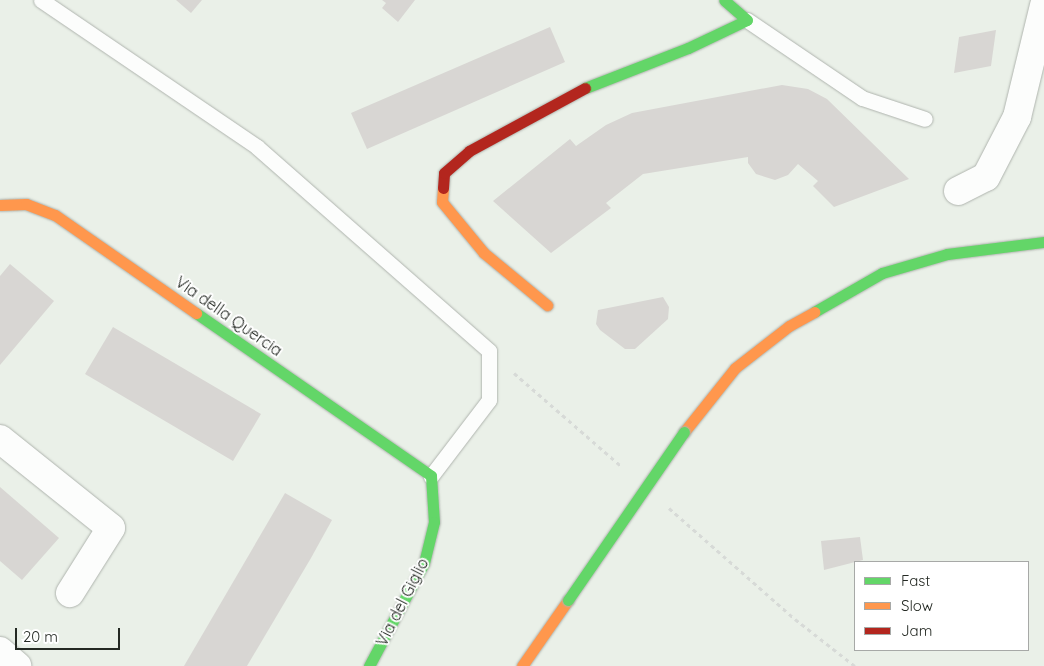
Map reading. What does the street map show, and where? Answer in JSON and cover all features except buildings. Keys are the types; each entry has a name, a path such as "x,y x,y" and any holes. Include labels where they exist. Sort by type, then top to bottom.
{"street":[{"path":"547,305 484,254 442,202 444,173 469,152 578,92 688,48 747,20 724,0"},
{"path":"958,190 986,177 1016,117 1044,5"},
{"name":"Via della Quercia","path":"0,206 26,204 56,215 431,476"},
{"path":"522,666 684,432 735,368 789,326 882,273 947,254 1044,242"},
{"path":"0,439 110,528 70,592"},
{"name":"Via del Giglio","path":"369,666 424,563 434,522 431,476"},
{"path":"0,651 17,666"}],"lane":[{"path":"41,0 257,147 489,351 489,400 431,476"},
{"path":"747,20 862,98 925,120"}],"traffic: fast":[{"path":"585,88 688,48 747,20 724,0"},
{"path":"814,312 882,273 947,254 1044,242"},
{"path":"196,313 431,476 434,522 424,563 369,666"},
{"path":"568,600 684,432"}],"traffic: slow":[{"path":"443,188 442,202 484,253 547,305"},
{"path":"0,205 26,204 55,215 196,313"},
{"path":"684,432 735,368 789,326 814,312"},
{"path":"522,666 568,600"}],"traffic: jam":[{"path":"443,188 444,173 469,151 585,88"}]}
